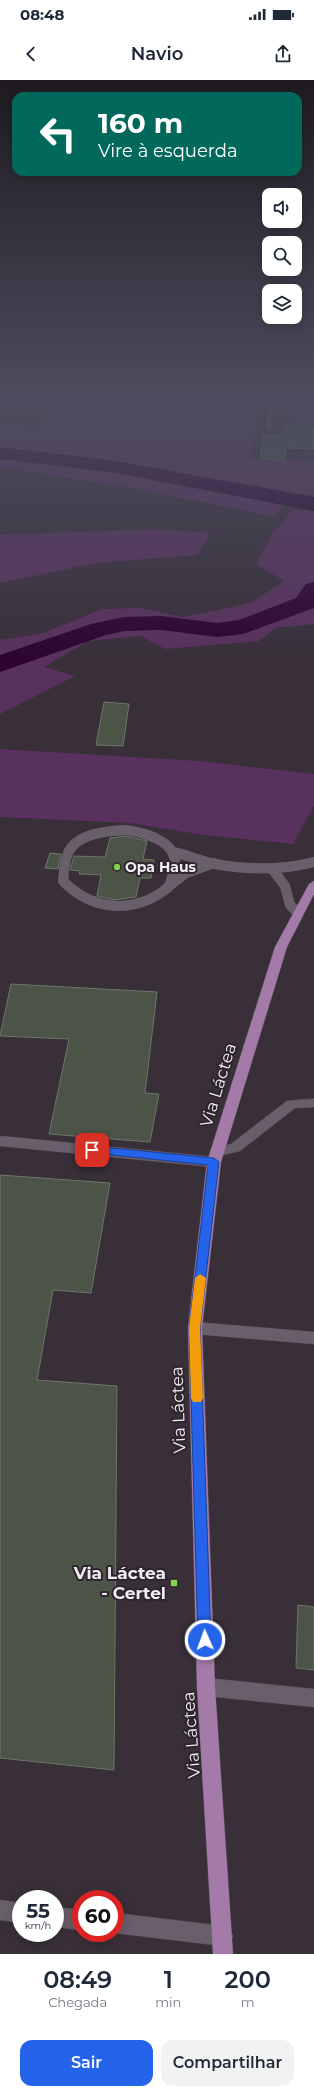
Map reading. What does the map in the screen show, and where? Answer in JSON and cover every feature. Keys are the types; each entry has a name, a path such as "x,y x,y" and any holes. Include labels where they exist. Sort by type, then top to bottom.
{"main road":[{"name":"Via Láctea","path":"223,1945 206,1687 195,1328 216,1156 281,947 314,884"}],"street":[{"path":"0,1141 216,1156 235,1148 292,1104 314,1103"},
{"path":"195,1328 314,1338"},
{"path":"206,1687 314,1698"},
{"path":"0,1910 12,1912"},
{"path":"124,1925 223,1945"}],"lane":[{"path":"168,888 175,876 177,864 173,852 164,843 152,835 124,830 100,832 85,838 72,846 66,857 63,881 72,891 85,900 101,904 120,906 139,903 155,896 168,888 182,875 214,863"},
{"path":"173,852 188,854 214,863 273,870 314,862"},
{"path":"273,870 285,886 290,905 298,913"}],"shaded area":[{"path":"109,484 314,484 314,496 302,494 273,516"},
{"path":"293,509 314,512 314,624 276,628 259,641 165,649 141,636 88,641 44,667 75,676 0,714 0,640 43,633 102,609 141,608 183,617 252,602 284,581 256,564 273,533"},
{"path":"157,529 210,533 198,555 97,563 0,583 0,535"},
{"path":"0,749 199,761 314,774 314,806 293,844 204,835 130,823 0,817"}],"building":[{"path":"104,702 129,704 123,746 96,745"},
{"name":"Opa Haus","path":"126,836 147,841 143,859 154,860 151,878 140,878 136,897 115,900 97,896 101,875 79,874 80,871 70,870 74,856 105,857 110,838"},
{"path":"50,853 61,854 58,869 45,868"},
{"path":"11,984 157,992 145,1093 159,1094 150,1142 49,1134 69,1039 0,1036"},
{"path":"0,1175 110,1183 91,1293 53,1290 37,1380 117,1386 114,1770 0,1758"},
{"path":"298,1605 314,1607 314,1670 296,1668"}],"waterway":[{"path":"209,484 314,504"},
{"path":"0,664 100,629 124,624 161,623 217,630 243,627 305,603 314,589"}],"slow traffic":[{"path":"197,1398 195,1328 200,1278"}],"place":[{"name":"Opa Haus","path":"117,867"},
{"name":"Via Láctea - Certel","path":"174,1583"}],"route":[{"path":"92,1150 214,1162 195,1328 205,1640"}]}
